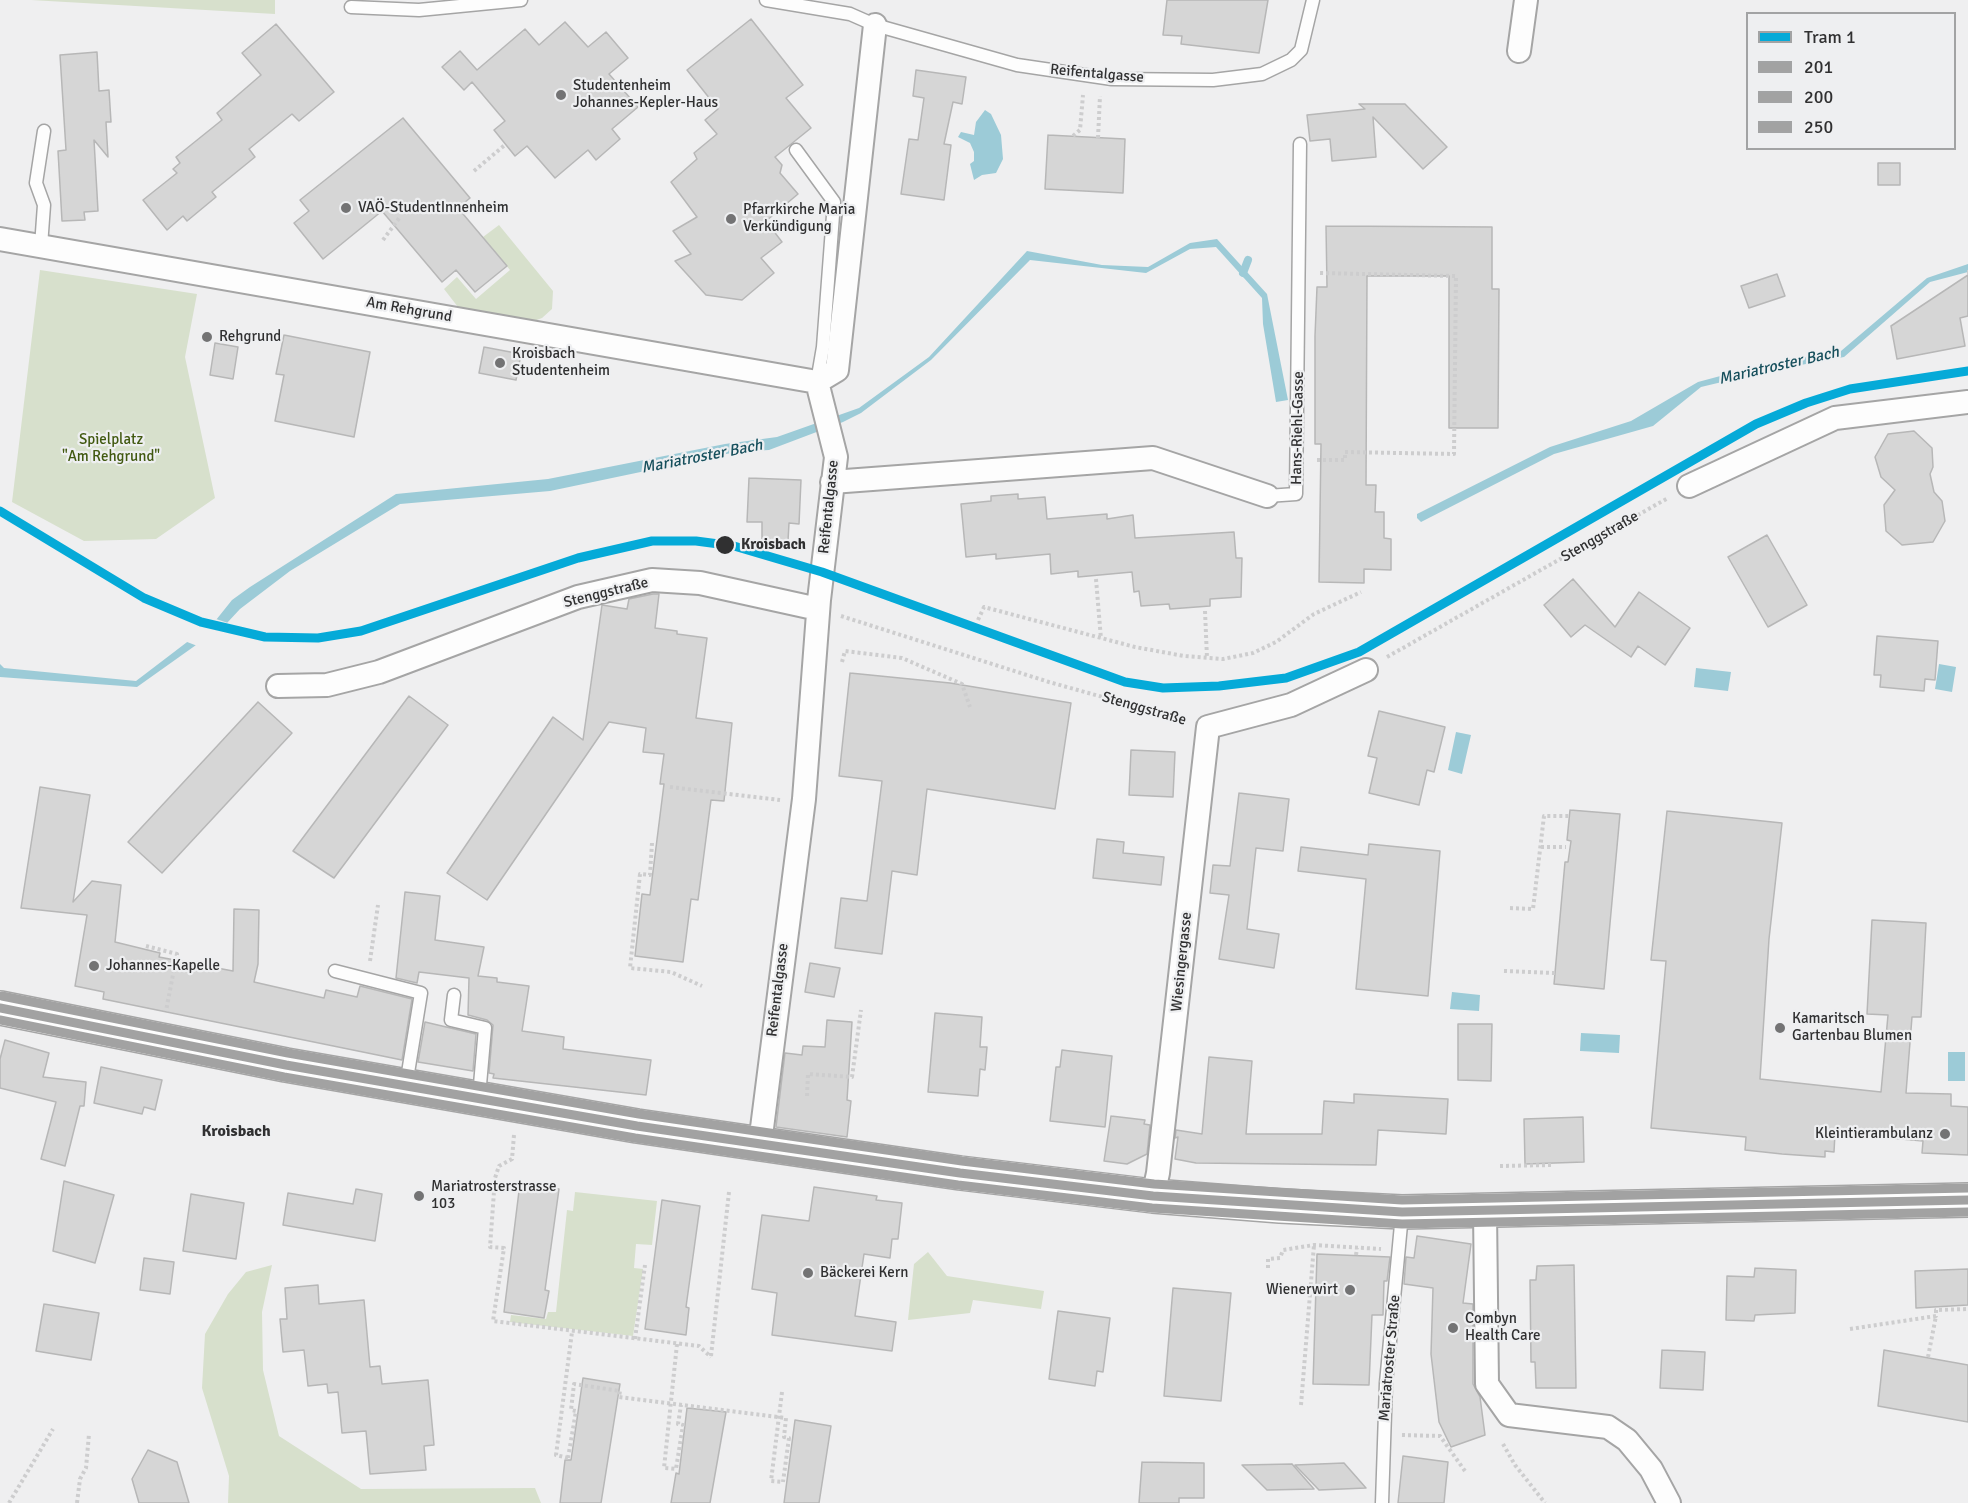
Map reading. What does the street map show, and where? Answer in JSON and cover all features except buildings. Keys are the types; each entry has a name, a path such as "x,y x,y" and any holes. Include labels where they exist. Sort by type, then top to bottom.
{"main road":[{"path":"0,1008 479,1100 960,1173 1152,1196 1402,1212 1968,1200"}],"street":[{"path":"1519,51 1526,0"},
{"path":"817,382 837,370 875,25"},
{"name":"Am Rehgrund","path":"0,239 817,382"},
{"name":"Reifentalgasse","path":"754,1143 762,1128 804,799 818,609 836,457 817,382"},
{"path":"1689,486 1835,418 1968,402"},
{"name":"Hans-Riehl-Gasse","path":"832,482 1153,458 1267,496"},
{"name":"Stenggstraße","path":"278,686 327,685 379,672 578,597 652,580 700,583 818,609"},
{"path":"1208,727 1291,705 1366,670"},
{"name":"Wiesingergasse","path":"1152,1196 1158,1173 1208,727"},
{"path":"1485,1211 1487,1384 1509,1416 1608,1427 1627,1440 1651,1469 1669,1503"}],"lane":[{"path":"351,7 419,10 521,0"},
{"name":"Reifentalgasse","path":"766,0 850,14 875,25 1017,65 1101,77 1213,80 1262,74 1291,60 1301,50 1308,31 1313,0"},
{"path":"41,246 44,205 36,183 44,131"},
{"name":"Hans-Riehl-Gasse","path":"1267,496 1296,494 1300,144"},
{"path":"796,150 834,202 823,347 817,382"},
{"path":"335,971 421,993 405,1086"},
{"path":"454,994 452,1020 485,1028 478,1078 479,1100"},
{"name":"Mariatroster Straße","path":"1382,1503 1386,1383 1402,1212"}],"path":[{"path":"1073,136 1080,130 1084,75"},
{"path":"1098,138 1101,77"},
{"path":"474,171 506,144"},
{"path":"383,240 400,217"},
{"path":"1298,460 1345,460 1345,452 1454,454 1456,276 1319,275 1319,264"},
{"name":"Stenggstraße","path":"1366,670 1689,486"},
{"path":"1096,579 1101,639"},
{"path":"978,620 984,607 1154,651 1224,659 1253,653 1276,642 1314,614 1361,592"},
{"name":"Stenggstraße","path":"818,609 1049,682 1208,727"},
{"path":"1204,611 1207,658"},
{"path":"842,663 845,651 902,657 962,684 970,707"},
{"path":"670,787 787,801"},
{"path":"1510,908 1533,909 1544,816 1569,816"},
{"path":"652,843 650,876 640,874 630,968 671,972 702,986"},
{"path":"1540,847 1566,847"},
{"path":"368,980 378,905"},
{"path":"146,946 177,954 166,1015"},
{"path":"1504,971 1555,973"},
{"path":"807,1095 808,1074 852,1077 861,1010"},
{"path":"514,1131 512,1160 499,1166 495,1178 490,1246 504,1248 493,1321 699,1346 711,1357 729,1192"},
{"path":"1500,1166 1552,1165"},
{"path":"1268,1268 1268,1260 1280,1258 1283,1250 1314,1245 1399,1251"},
{"path":"1301,1405 1314,1275 1314,1245"},
{"path":"1356,1255 1357,1248"},
{"path":"634,1339 645,1265"},
{"path":"1310,1304 1316,1305"},
{"path":"1928,1357 1936,1310 1968,1309"},
{"path":"1850,1329 1936,1316"},
{"path":"572,1332 556,1455 568,1458 576,1411 571,1410 574,1384 620,1391 620,1397 681,1405 786,1418 784,1437 789,1438 783,1482 771,1480 782,1392"},
{"path":"677,1344 664,1467 676,1469 683,1425 678,1424 681,1405"},
{"path":"9,1503 53,1429"},
{"path":"77,1503 80,1479 86,1468 89,1434"},
{"path":"1384,1434 1440,1436 1465,1471"},
{"path":"1503,1444 1515,1465 1545,1503"}],"green space":[{"path":"31,0 275,0 275,14"},
{"path":"499,225 553,291 552,309 542,318 534,321 458,307 444,289 457,277 476,299 510,270 483,237"},
{"name":"Spielplatz \"Am Rehgrund\"","path":"40,270 197,294 185,357 215,498 156,539 84,541 12,502"},
{"path":"575,1192 657,1201 652,1245 636,1244 634,1268 643,1269 633,1336 510,1322 511,1315 546,1319 548,1312 556,1312 567,1210 573,1211"},
{"path":"928,1252 947,1276 1044,1291 1041,1309 973,1300 970,1313 908,1320 914,1264"},
{"path":"272,1265 262,1312 263,1370 279,1436 361,1489 535,1488 541,1503 228,1503 229,1476 202,1388 205,1334 228,1294 246,1272"}],"water":[{"path":"985,110 991,114 1001,135 1003,159 996,173 982,175 974,180 970,164 974,161 974,152 970,143 958,137 961,132 974,135 976,122"},
{"name":"Mariatroster Bach","path":"1217,239 1267,294 1288,400 1276,402 1263,324 1262,298 1216,247 1190,249 1146,273 1030,260 931,360 861,413 843,422 769,450 736,452 550,491 400,504 290,571 240,609 227,623 137,687 0,677 0,664 4,668 136,681 216,620 232,600 250,587 396,494 548,479 725,444 777,437 859,408 929,357 1027,251 1102,265 1148,267 1190,243"},
{"name":"Mariatroster Bach","path":"1968,264 1968,272 1930,282 1844,357 1768,371 1701,387 1653,426 1554,454 1421,522 1417,518 1417,514 1550,447 1631,421 1698,382 1765,364 1841,351 1927,278"},
{"path":"1939,664 1956,667 1952,692 1935,689"},
{"path":"1696,668 1731,672 1728,691 1694,687"},
{"path":"1456,732 1471,735 1462,774 1448,770"},
{"path":"1452,992 1480,995 1479,1011 1450,1009"},
{"path":"1581,1033 1620,1035 1619,1053 1580,1051"},
{"path":"1948,1052 1965,1052 1965,1081 1948,1081"}],"pier":[{"path":"213,618 231,624 200,647 182,640"}],"waterway":[{"path":"1243,273 1248,260"}],"tram line":[{"name":"1","path":"0,511 144,598 201,622 265,637 318,638 361,631 578,558 652,541 696,541 734,546 822,572 1125,682 1163,688 1219,686 1286,678 1359,652 1756,424 1806,403 1850,389 1968,371"}],"transit line":[{"name":"250","path":"2,996 288,1053 639,1114 962,1161 1154,1184 1402,1200 1968,1188"},
{"name":"201","path":"0,1008 286,1065 637,1126 960,1173 1153,1196 1402,1212 1968,1200"},
{"name":"200","path":"0,1020 284,1077 635,1138 958,1185 1152,1208 1402,1224 1968,1212"}],"place":[{"name":"Studentenheim Johannes-Kepler-Haus","path":"561,95"},
{"name":"VAÖ-StudentInnenheim","path":"346,208"},
{"name":"Pfarrkirche Maria Verkündigung","path":"731,219"},
{"name":"Rehgrund","path":"207,337"},
{"name":"Kroisbach Studentenheim","path":"500,363"},
{"name":"Kroisbach","path":"725,545"},
{"name":"Johannes-Kapelle","path":"94,966"},
{"name":"Kamaritsch Gartenbau Blumen","path":"1780,1028"},
{"name":"Kleintierambulanz","path":"1945,1134"},
{"name":"Mariatrosterstrasse 103","path":"419,1196"},
{"name":"Bäckerei Kern","path":"808,1273"},
{"name":"Wienerwirt","path":"1350,1290"},
{"name":"Combyn Health Care","path":"1453,1328"}],"district":[{"name":"Kroisbach","path":"236,1132"}]}
